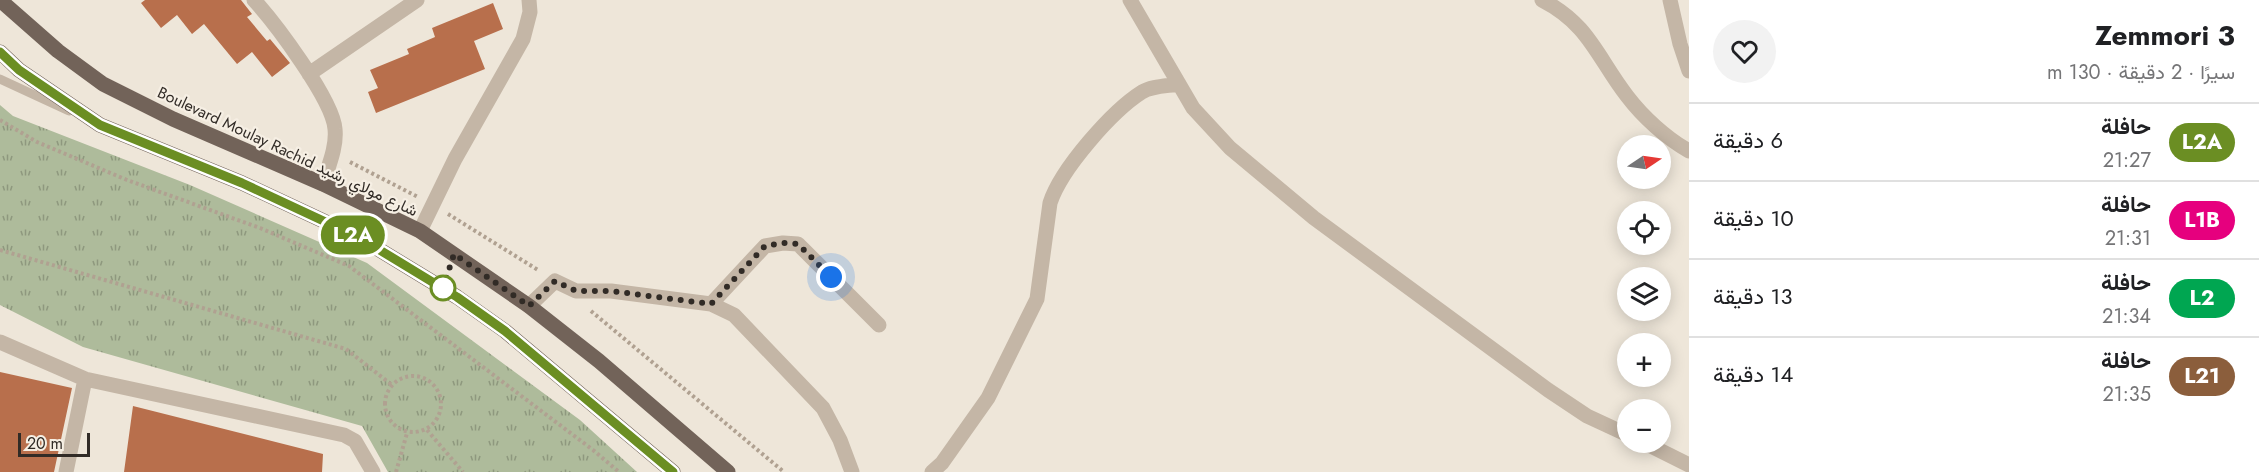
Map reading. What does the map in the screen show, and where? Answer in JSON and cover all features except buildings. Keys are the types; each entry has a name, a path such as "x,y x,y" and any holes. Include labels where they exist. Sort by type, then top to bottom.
{"main road":[{"name":"Boulevard Moulay Rachid شارع مولاي رشيد","path":"0,0 58,51 103,84 173,119 323,184 420,231 529,306 599,361 728,472"},
{"path":"0,52 19,70 100,125 242,183 360,238 401,262 505,331 673,472"}],"street":[{"path":"254,0 280,31 309,74 332,116 336,131 323,184"},
{"path":"309,74 417,0"},
{"path":"420,231 455,159 523,39 530,12 529,0"},
{"path":"1130,0 1193,108 1230,148 1314,218 1548,390 1587,416 1617,430"},
{"path":"1542,0 1574,20 1587,35 1627,96 1662,131 1689,151"},
{"path":"1670,0 1689,71"},
{"path":"932,472 942,462 988,398 1037,299 1050,203 1054,189 1096,135 1144,90 1179,84"},
{"path":"711,304 765,246 783,243 798,244 879,325"},
{"path":"529,306 555,281 576,291 611,291 711,304 734,315 824,408 840,440 852,472"},
{"path":"0,342 85,379 344,435 355,441 373,472"},
{"path":"66,472 85,379"},
{"path":"1665,453 1689,465"}],"lane":[{"path":"0,79 100,125"}],"path":[{"path":"0,120 37,142 127,180 260,228 349,266 620,472"},
{"path":"0,250 346,349 392,385"},
{"path":"409,375 429,380 440,396 440,415 427,430 407,433 390,422 384,403 392,385 409,375"},
{"path":"427,430 463,472"},
{"path":"396,472 407,433"}],"green space":[{"path":"0,105 13,116 190,185 367,263 580,420 637,472 388,472 362,426 83,347 0,305"}],"bus line":[{"name":"L2A","path":"0,52 19,70 100,125 242,183 360,238 401,262 505,331 673,472"}],"route":[{"path":"443,288 454,254 529,306 555,281 576,291 611,291 711,304 765,246 783,243 798,244 831,277"}]}
